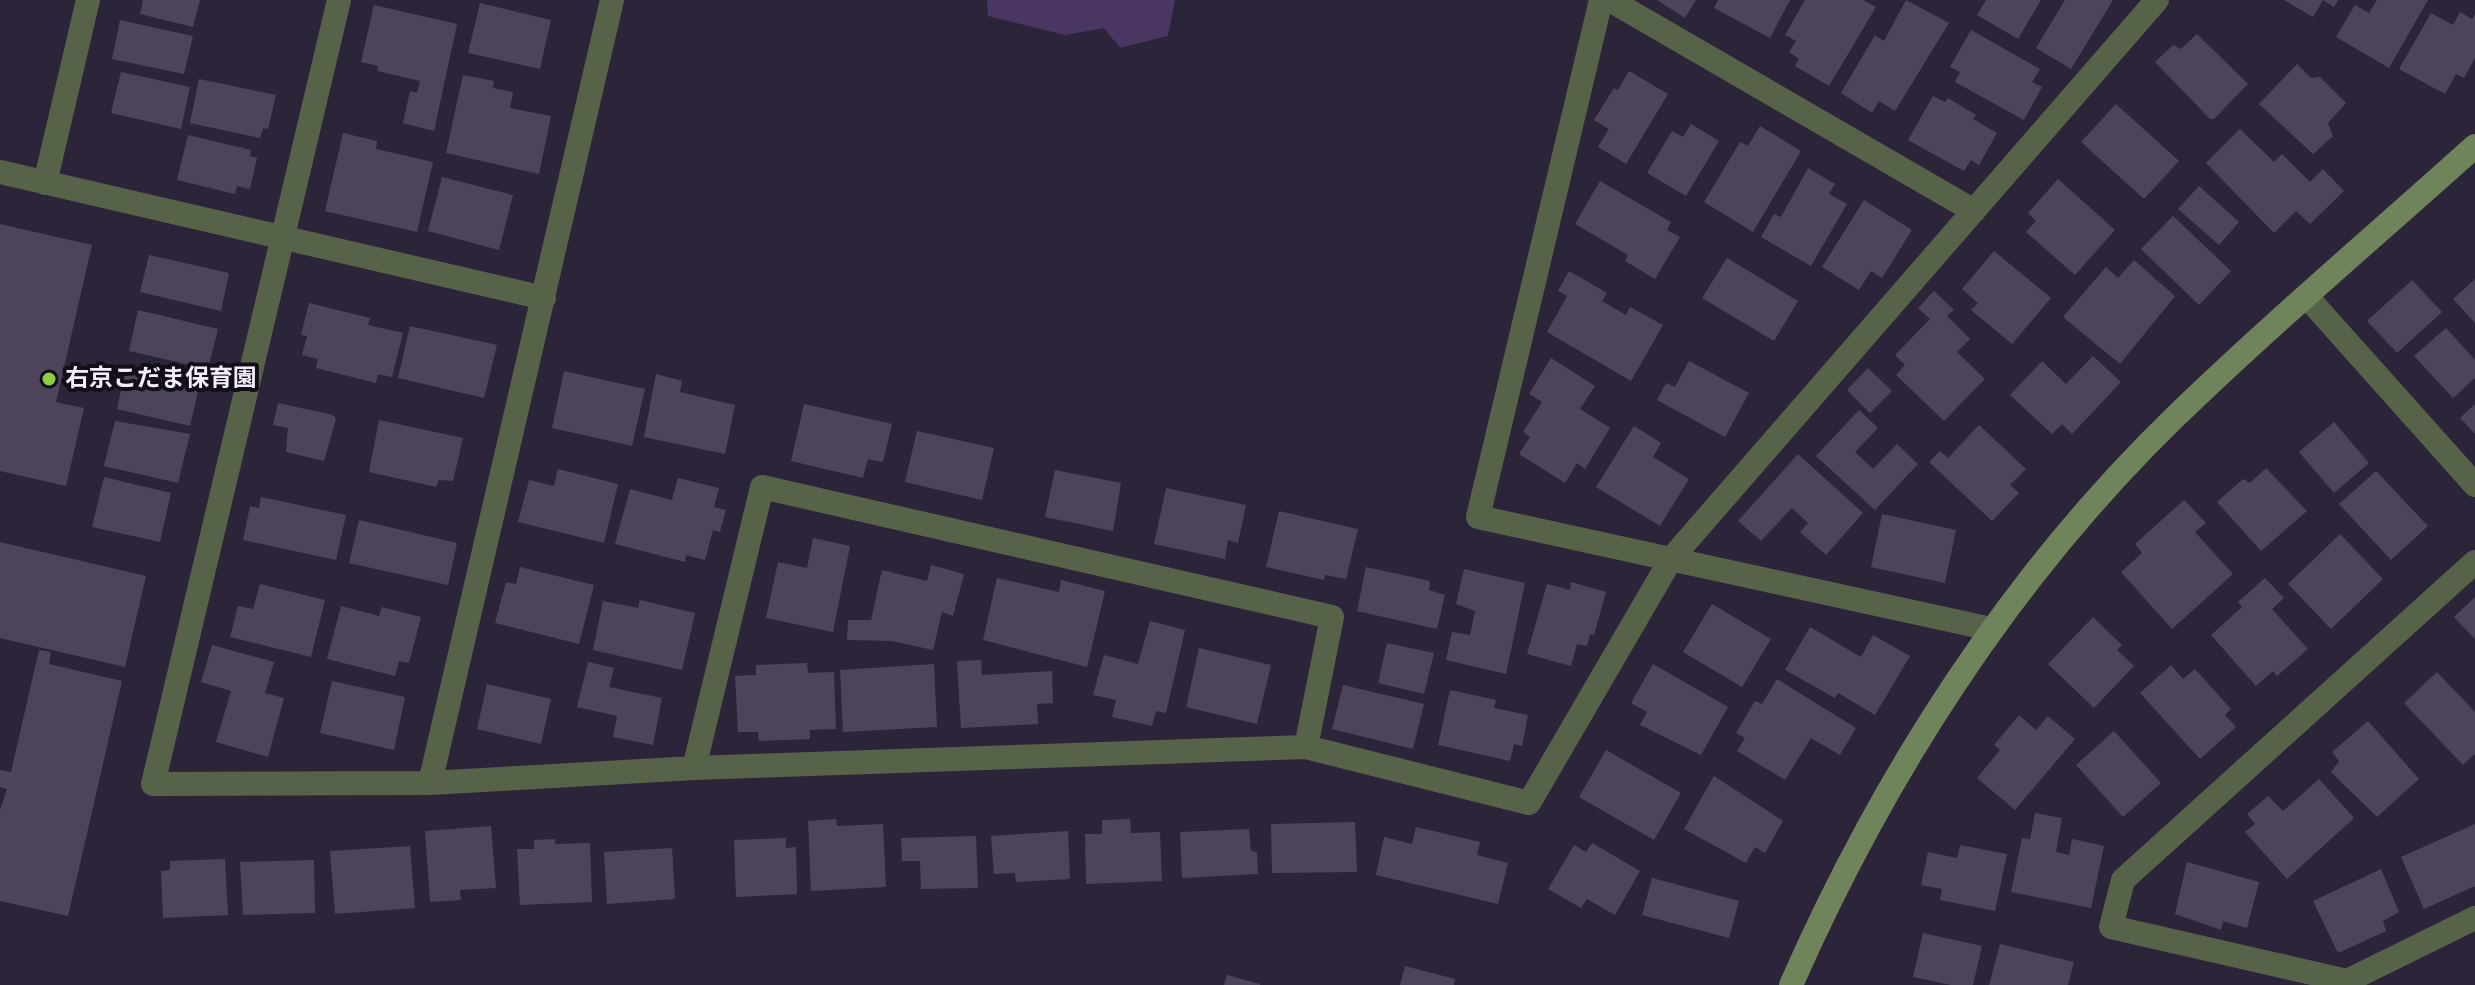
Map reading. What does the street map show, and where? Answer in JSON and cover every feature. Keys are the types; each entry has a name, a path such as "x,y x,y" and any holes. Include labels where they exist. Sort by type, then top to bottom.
{"street":[{"path":"45,183 88,0"},
{"path":"339,0 153,784 430,783 694,768 1306,747 1529,803 1671,559 2157,0"},
{"path":"430,783 612,0"},
{"path":"1601,0 1478,517 1991,629"},
{"path":"1610,0 1974,211"},
{"path":"1791,985 1858,845 1991,629 2071,529 2173,418 2475,146"},
{"path":"0,172 544,298"},
{"path":"2308,298 2475,485"},
{"path":"694,768 762,487 1332,617 1306,747"},
{"path":"2475,562 2123,880 2111,927 2347,981 2475,918"}],"shaded area":[{"path":"987,0 1175,0 1168,36 1120,48 1104,28 1065,35 988,16"}],"building":[{"path":"143,0 200,0 193,27 140,14"},
{"path":"1657,0 1696,0 1685,18"},
{"path":"1718,0 1790,0 1770,38 1714,8"},
{"path":"1805,0 1863,0 1876,7 1829,86 1795,66 1799,59 1789,52 1796,41 1785,35"},
{"path":"1906,0 1949,23 1895,111 1879,101 1872,113 1841,93 1875,35 1884,41"},
{"path":"1986,0 2041,0 2018,39 1977,15"},
{"path":"2065,0 2113,0 2071,69 2036,48"},
{"path":"2284,0 2323,0 2313,17"},
{"path":"2323,0 2338,0 2334,7"},
{"path":"2377,0 2428,0 2389,68 2336,37 2355,5 2369,13"},
{"path":"480,3 551,20 540,69 468,53"},
{"path":"374,5 457,24 434,131 403,123 410,91 417,93 420,81 377,71 378,66 361,62"},
{"path":"2460,12 2472,19 2475,14 2475,58 2464,78 2456,74 2445,94 2399,69 2431,13 2453,25"},
{"path":"120,20 193,36 184,74 112,59"},
{"path":"1971,30 2040,69 2032,82 2042,87 2024,120 1955,82 1960,72 1950,67"},
{"path":"2197,34 2248,84 2214,119 2210,119 2155,62 2173,45 2181,49"},
{"path":"2297,64 2311,78 2320,77 2346,103 2328,123 2333,136 2313,154 2259,104"},
{"path":"1629,71 1668,94 1626,164 1598,147 1609,129 1594,120"},
{"path":"121,72 190,87 181,129 111,113"},
{"path":"463,75 494,81 493,88 513,92 510,108 551,116 539,174 446,153"},
{"path":"199,79 276,95 268,129 263,128 260,138 190,123"},
{"path":"1933,96 1945,102 1948,98 1976,115 1973,119 1997,133 1979,165 1971,160 1964,171 1908,140"},
{"path":"2116,104 2179,161 2144,199 2081,142"},
{"path":"1691,124 1719,141 1686,196 1647,173 1672,131 1683,137"},
{"path":"1760,126 1801,151 1753,232 1704,202 1740,142 1748,146"},
{"path":"2240,129 2274,162 2282,154 2310,182 2323,169 2344,191 2310,224 2296,211 2274,233 2206,163"},
{"path":"343,133 377,141 376,149 433,162 417,232 325,211"},
{"path":"188,135 251,150 250,156 257,158 250,189 237,186 235,194 177,180"},
{"path":"1808,168 1835,184 1829,194 1847,204 1811,266 1761,237 1774,214 1781,217"},
{"path":"442,177 513,195 499,250 428,231"},
{"path":"2058,179 2115,230 2075,275 2026,232 2036,221 2028,213"},
{"path":"1600,181 1671,222 1667,230 1680,237 1655,279 1625,261 1628,255 1575,224"},
{"path":"2199,186 2239,222 2219,245 2178,209"},
{"path":"1864,200 1912,230 1882,278 1871,271 1859,290 1822,267"},
{"path":"2173,216 2231,271 2199,305 2141,249"},
{"path":"0,224 92,245 56,402 84,408 66,486 0,471"},
{"path":"1994,251 2051,298 2012,344 1971,310 1978,303 1962,289"},
{"path":"149,255 229,273 221,311 140,292"},
{"path":"1727,258 1798,301 1774,341 1702,298"},
{"path":"2134,260 2175,296 2120,364 2063,317 2106,267 2118,278"},
{"path":"1569,271 1607,293 1602,301 1626,315 1630,307 1663,325 1631,381 1547,332 1567,296 1558,291"},
{"path":"2475,279 2475,323 2453,299"},
{"path":"2412,280 2442,312 2397,353 2367,321"},
{"path":"1934,291 1954,310 1947,316 1970,339 1957,352 1985,379 1944,421 1896,375 1905,365 1895,355 1930,319 1918,308"},
{"path":"309,303 370,318 368,325 403,333 392,377 378,374 376,383 316,368 318,359 302,355 307,336 301,335"},
{"path":"138,310 218,329 208,369 129,351"},
{"path":"410,326 497,345 484,398 398,378"},
{"path":"2446,328 2475,360 2475,378 2453,398 2414,356"},
{"path":"2093,356 2121,382 2072,434 2062,424 2052,434 2010,395 2042,361 2066,384"},
{"path":"1551,358 1595,386 1580,409 1610,428 1585,469 1577,463 1565,483 1519,454 1530,437 1523,432 1542,402 1529,394"},
{"path":"1689,361 1749,393 1725,437 1657,400 1666,383 1675,387"},
{"path":"126,367 161,376 163,370 201,379 190,426 117,409"},
{"path":"1868,368 1892,391 1870,413 1847,390"},
{"path":"564,371 645,389 632,446 552,428"},
{"path":"656,374 682,381 680,392 735,405 725,454 644,437"},
{"path":"278,403 333,415 336,419 324,461 286,452 288,428 273,425"},
{"path":"804,404 892,424 883,462 868,459 863,478 791,461"},
{"path":"2475,404 2475,434 2460,418"},
{"path":"1859,410 1878,428 1855,452 1873,469 1897,444 1918,464 1875,510 1816,456"},
{"path":"379,420 463,438 453,481 439,480 436,487 369,472"},
{"path":"115,421 190,434 178,483 104,466"},
{"path":"2334,422 2369,463 2334,493 2299,452"},
{"path":"1979,425 2026,469 2010,485 2019,493 1992,521 1929,462 1940,451 1948,458"},
{"path":"1634,426 1661,443 1653,457 1689,479 1660,526 1596,487"},
{"path":"917,431 994,448 982,500 905,482"},
{"path":"1798,454 1863,513 1826,555 1800,532 1808,523 1792,508 1761,541 1738,521"},
{"path":"2266,468 2307,511 2261,551 2217,502 2243,479 2250,483"},
{"path":"558,469 618,484 604,543 518,522 529,480 554,486"},
{"path":"1055,470 1121,483 1113,531 1045,517"},
{"path":"2376,471 2428,526 2391,560 2339,504"},
{"path":"104,477 171,493 160,542 92,527"},
{"path":"678,478 719,488 714,507 726,510 720,532 713,530 705,560 686,555 685,562 615,544 630,489 672,500"},
{"path":"1166,488 1246,505 1238,543 1228,540 1225,559 1154,544"},
{"path":"261,497 346,515 336,560 243,540 250,506 259,508"},
{"path":"2184,500 2206,523 2195,532 2233,574 2172,629 2121,572 2142,553 2135,544"},
{"path":"1279,511 1358,529 1346,579 1325,575 1324,580 1266,567"},
{"path":"1882,514 1956,530 1945,583 1871,567"},
{"path":"359,520 457,543 448,585 349,563"},
{"path":"2340,534 2383,579 2331,629 2288,584"},
{"path":"813,538 850,546 833,632 766,618 778,562 807,568"},
{"path":"0,542 146,576 125,667 0,638"},
{"path":"931,565 964,574 953,616 942,612 933,650 892,641 847,640 848,620 871,620 882,570 927,581"},
{"path":"520,567 594,585 579,644 495,623 506,582 516,584"},
{"path":"1366,567 1430,581 1429,590 1445,595 1437,629 1357,611"},
{"path":"1464,569 1525,583 1506,674 1446,660 1452,632 1470,635 1475,611 1456,604"},
{"path":"997,578 1059,592 1061,580 1105,591 1087,667 983,640"},
{"path":"2265,578 2284,598 2272,609 2308,649 2277,676 2273,671 2256,686 2211,635 2242,607 2238,602"},
{"path":"1571,582 1606,592 1594,635 1590,634 1587,646 1577,644 1571,666 1527,654 1547,584 1570,590"},
{"path":"260,584 325,600 311,657 230,637 238,606 253,609"},
{"path":"2475,597 2475,639 2454,617"},
{"path":"640,600 695,613 682,670 593,650 603,601 638,608"},
{"path":"1712,604 1771,639 1742,687 1683,652"},
{"path":"341,606 379,616 382,607 421,617 409,663 399,661 395,676 327,659"},
{"path":"2093,617 2122,645 2117,650 2134,666 2094,708 2048,664"},
{"path":"1150,621 1185,630 1166,713 1156,711 1152,726 1112,717 1116,700 1093,695 1104,655 1138,664"},
{"path":"1810,627 1861,657 1873,635 1910,656 1875,715 1838,693 1835,698 1785,670"},
{"path":"1387,643 1434,653 1424,694 1378,683"},
{"path":"212,645 274,662 265,693 284,698 268,757 216,742 231,691 201,682"},
{"path":"1199,648 1271,665 1257,724 1186,707"},
{"path":"39,650 51,652 49,664 122,681 68,916 0,901 0,810 7,789 0,787 0,770 11,772"},
{"path":"981,660 982,675 1052,671 1053,703 1037,704 1038,724 961,728 957,661"},
{"path":"588,662 614,668 609,687 662,698 653,745 613,737 617,716 577,707"},
{"path":"807,663 808,673 834,672 836,729 810,730 810,739 759,741 758,732 738,732 735,676 756,675 756,665"},
{"path":"934,664 937,727 843,732 840,670"},
{"path":"1653,664 1728,707 1701,755 1640,725 1647,712 1631,703"},
{"path":"2171,665 2183,679 2195,669 2231,709 2225,715 2236,727 2200,759 2140,693"},
{"path":"2437,672 2475,712 2475,754 2463,765 2404,703"},
{"path":"1777,679 1856,728 1840,755 1811,738 1785,780 1737,751 1745,738 1736,733 1755,701 1762,704"},
{"path":"332,681 405,697 394,750 320,733"},
{"path":"487,684 551,699 541,744 477,729"},
{"path":"1343,685 1424,704 1413,749 1332,729"},
{"path":"1450,690 1496,700 1494,708 1528,715 1522,746 1514,744 1510,761 1438,745"},
{"path":"2019,715 2036,730 2048,716 2075,739 2015,810 1977,778 2000,750 1994,745"},
{"path":"2368,721 2419,779 2377,817 2331,772 2339,761 2332,752"},
{"path":"2114,731 2161,783 2123,817 2076,765"},
{"path":"1606,750 1681,793 1654,840 1579,797"},
{"path":"1714,776 1783,821 1765,853 1755,847 1746,863 1684,829"},
{"path":"2319,779 2354,818 2287,879 2245,832 2255,824 2247,814 2268,796 2283,811"},
{"path":"2035,813 2062,818 2056,852 2069,855 2072,839 2104,846 2091,908 2011,892 2022,838 2030,839"},
{"path":"836,819 837,826 883,824 886,887 811,891 808,821"},
{"path":"1130,819 1131,833 1160,832 1162,881 1086,884 1085,834 1102,834 1102,820"},
{"path":"1355,822 1357,872 1272,873 1271,824"},
{"path":"2475,824 2475,886 2424,909 2401,857"},
{"path":"491,826 496,888 460,890 461,900 430,902 425,831"},
{"path":"1416,827 1480,842 1477,855 1508,863 1498,904 1376,875 1384,837 1412,844"},
{"path":"1249,829 1251,851 1257,852 1258,874 1182,878 1180,832"},
{"path":"1068,831 1070,879 1016,882 1015,873 994,874 991,836"},
{"path":"976,836 978,888 921,889 920,861 902,861 901,838"},
{"path":"786,838 786,848 796,847 797,894 736,897 734,840"},
{"path":"555,839 555,844 590,843 592,902 520,905 517,849 534,849 534,840"},
{"path":"1592,843 1640,871 1615,915 1587,899 1581,908 1548,889 1574,845 1586,852"},
{"path":"1960,845 2007,854 1995,911 1940,900 1942,889 1921,885 1928,852 1957,858"},
{"path":"410,846 415,908 335,914 330,851"},
{"path":"672,848 675,899 607,904 604,852"},
{"path":"225,859 228,915 163,918 161,871 170,870 170,861"},
{"path":"314,860 315,913 243,915 240,862"},
{"path":"2187,862 2259,882 2247,928 2223,921 2221,930 2175,914"},
{"path":"2381,869 2399,912 2383,921 2386,931 2338,953 2313,901"},
{"path":"1652,878 1739,901 1729,938 1642,915"},
{"path":"1923,933 1982,946 1973,985 1951,985 1913,977"},
{"path":"2000,944 2074,962 2068,985 1989,985"},
{"path":"1405,966 1455,979 1454,985 1400,985"},
{"path":"1227,975 1260,984 1260,985 1224,985"}],"place":[{"name":"右京こだま保育園","path":"49,379"}]}
